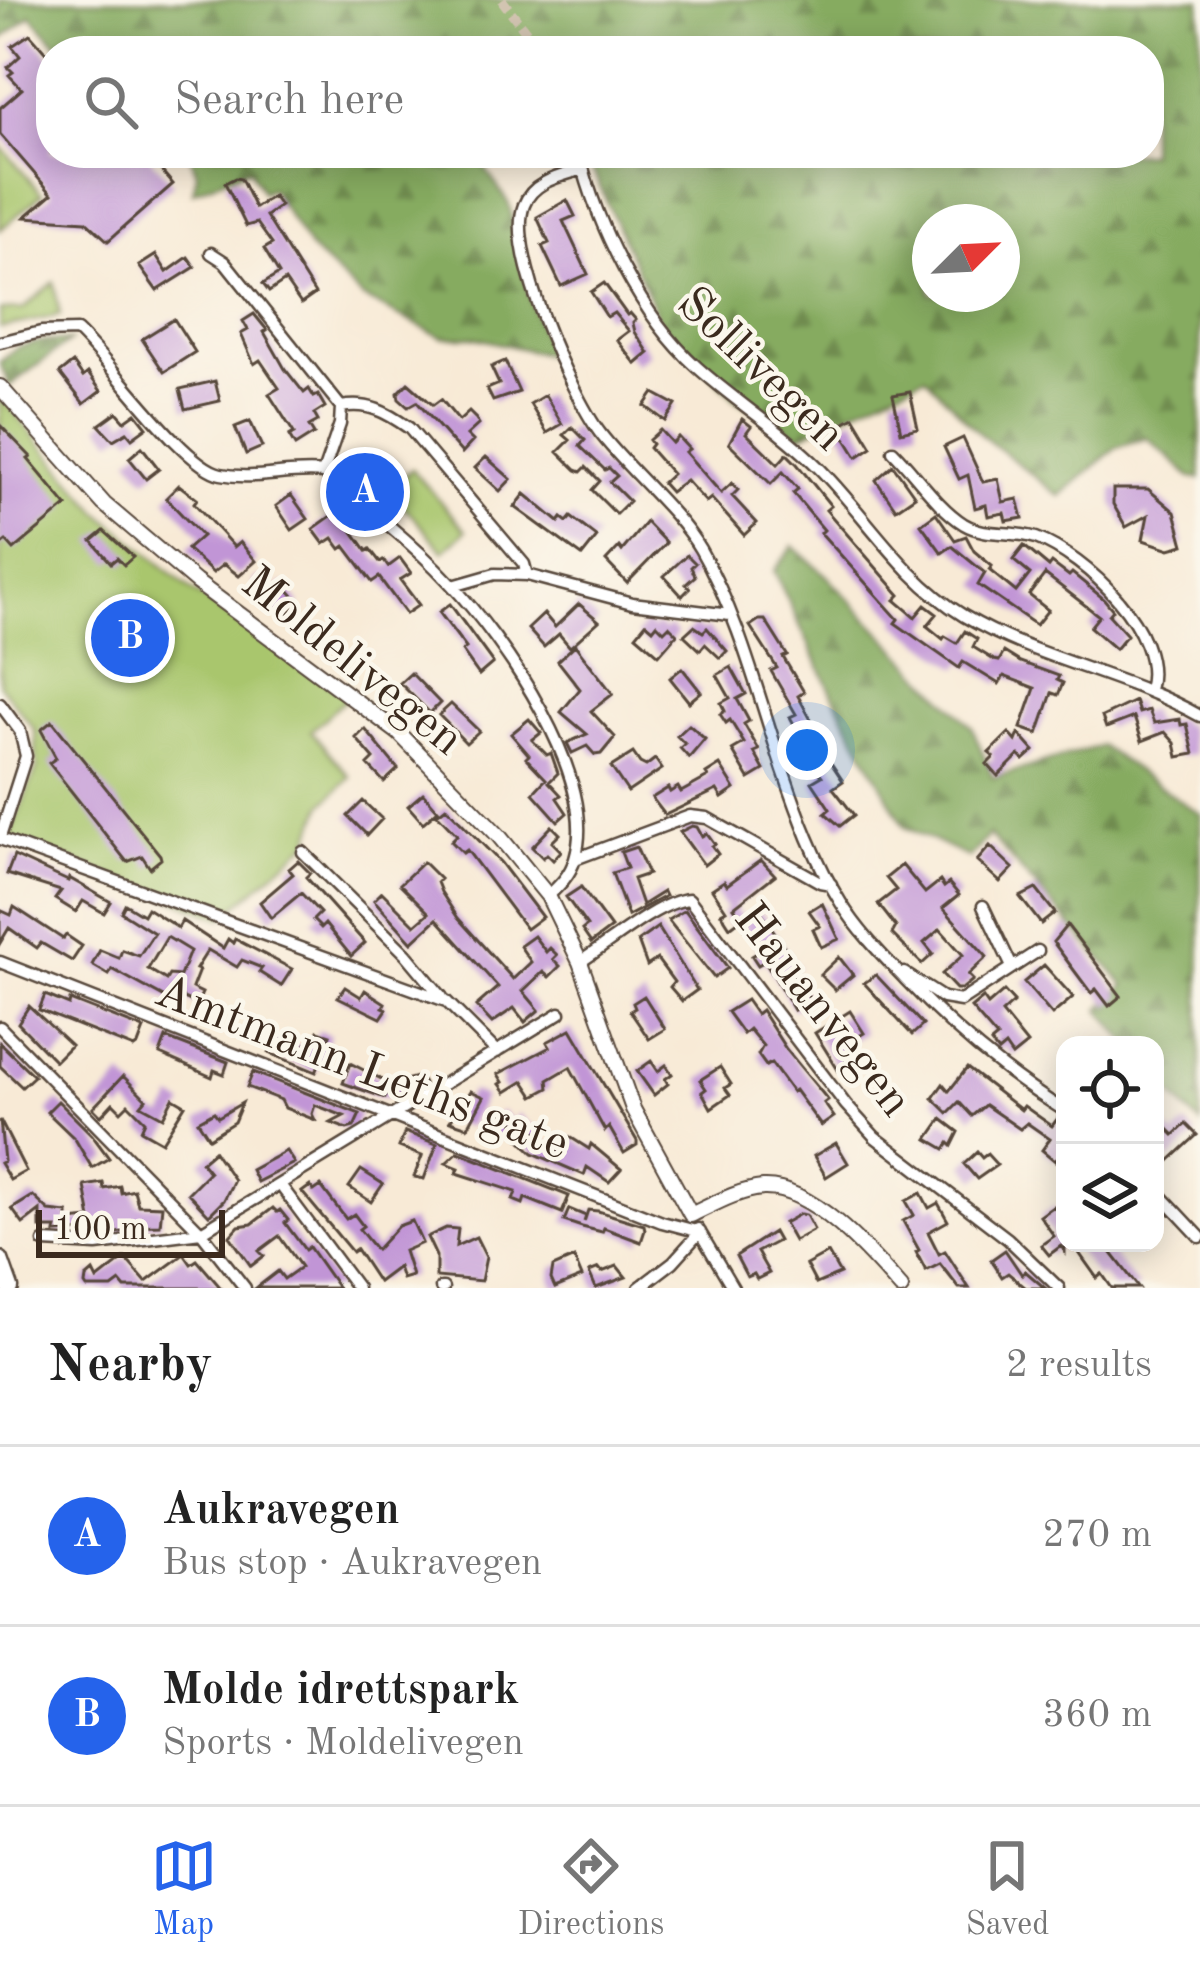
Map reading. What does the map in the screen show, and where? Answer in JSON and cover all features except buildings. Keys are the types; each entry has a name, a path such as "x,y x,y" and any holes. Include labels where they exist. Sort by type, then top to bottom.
{"main road":[{"name":"Moldelivegen","path":"0,387 104,504 196,583 399,733 499,836 548,896 580,962 634,1109 691,1214"},
{"path":"691,1214 751,1190 791,1193 841,1227 901,1288"},
{"path":"0,1260 10,1288"}],"street":[{"path":"583,169 533,190 519,221 534,289 561,368 578,401 619,456 699,547 730,615 797,808 831,884 861,932 965,1041 1056,1105"},
{"name":"Sollivegen","path":"583,169 623,264 663,332 694,365 821,469 888,551 923,585 964,616 1019,642 1149,690 1200,716"},
{"path":"211,253 225,262 340,407 340,424 323,473"},
{"path":"0,342 41,332 77,331 102,353 191,458 217,474 323,473 453,586 518,668 568,773 580,833 566,878 548,896"},
{"path":"340,407 361,403 409,428 524,564 527,575"},
{"path":"893,452 960,522 983,531 1039,539 1110,590 1126,607 1141,636 1154,674 1149,690"},
{"path":"453,586 495,574 527,575 632,603 730,615"},
{"path":"0,704 26,744 0,838 446,1001"},
{"path":"575,860 690,816 706,818 831,884"},
{"path":"303,852 497,1052"},
{"name":"Hauanvegen","path":"580,962 676,900 689,898 875,1137 1008,1239 1059,1288"},
{"path":"983,906 1012,967"},
{"path":"900,974 956,1001 1038,951"},
{"name":"Amtmann Leths gate","path":"0,962 662,1222 700,1232"},
{"path":"44,1242 97,1245 201,1232 560,1012"},
{"path":"0,1027 201,1232 245,1288"},
{"path":"281,1186 357,1288"},
{"path":"1164,1199 1200,1237"},
{"name":"Moldelivegen","path":"691,1214 733,1288"},
{"path":"639,1288 673,1262 700,1232"}],"green space":[{"path":"0,0 1200,0 1200,479 1192,478 1147,438 1116,448 1060,496 981,435 925,376 800,435 737,400 661,324 592,168 1164,168 1164,36 50,36 31,15 0,41"},
{"path":"0,145 42,194 0,230"},
{"path":"195,168 249,168 193,192"},
{"path":"249,168 485,168 509,204 527,290 548,355 473,337 442,337 363,298 308,247 271,188 262,192"},
{"path":"54,282 60,315 0,328 0,310 23,309"},
{"path":"70,341 9,386 0,362 18,347"},
{"path":"0,396 99,512 192,591 348,697 311,731 350,777 322,806 309,842 222,918 9,837 37,768 35,730 0,685"},
{"path":"412,469 466,531 444,551 389,490"},
{"path":"793,546 826,575 972,727 993,778 1100,746 1200,814 1200,1124 1164,1086 1164,1036 1122,1036 1100,1009 1125,985 989,835 969,858 905,827 836,701 774,571"}],"tunnel":[{"path":"502,0 530,36"}],"place":[{"name":"Aukravegen","path":"365,492"},
{"name":"Molde idrettspark","path":"130,638"}]}
